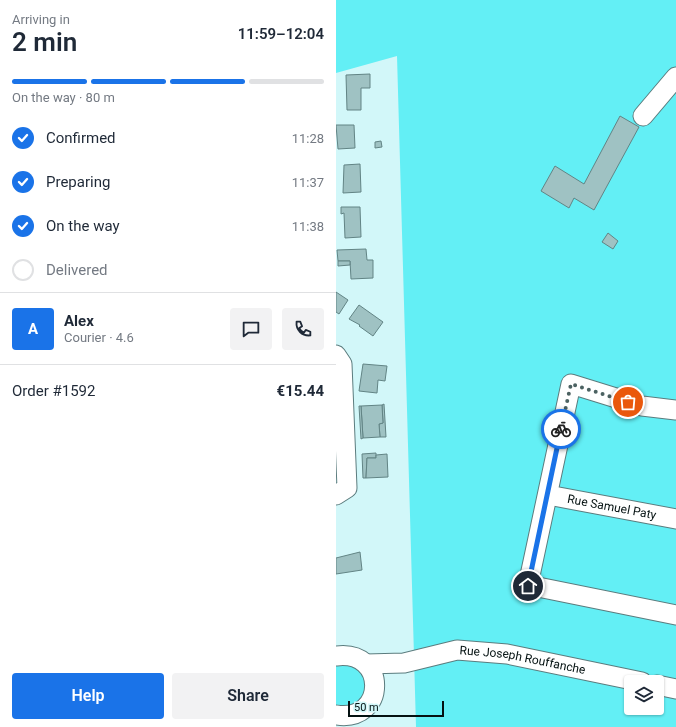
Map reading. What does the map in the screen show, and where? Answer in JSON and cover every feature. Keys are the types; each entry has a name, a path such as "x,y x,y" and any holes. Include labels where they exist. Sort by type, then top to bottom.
{"street":[{"path":"643,116 676,77"},
{"path":"336,355 342,364 347,488 336,495"},
{"path":"676,410 642,406 571,384 528,586 676,615"},
{"name":"Rue Samuel Paty","path":"548,495 676,519"},
{"name":"Rue Joseph Rouffanche","path":"366,664 404,663 457,650 507,654 624,678"},
{"path":"340,652 361,660 366,664 374,678 367,727"},
{"path":"345,720 353,716 371,700 404,663"},
{"path":"664,686 676,689"}],"shaded area":[{"path":"336,0 676,0 676,727 416,727 397,56 336,73"},
{"path":"336,664 360,668 368,689 355,707 336,707"}],"building":[{"path":"370,74 370,88 361,88 361,110 347,110 346,75"},
{"path":"620,116 639,127 594,210 574,198 569,208 541,191 555,166 584,184"},
{"path":"336,125 354,125 355,148 338,149"},
{"path":"381,141 382,147 375,148 375,142"},
{"path":"360,164 361,192 343,193 344,165"},
{"path":"341,207 360,207 361,237 345,238 344,213 341,214"},
{"path":"608,233 618,241 613,249 602,242"},
{"path":"366,249 367,260 373,260 373,278 351,279 350,261 338,261 337,250"},
{"path":"338,261 350,261 350,265 338,266"},
{"path":"336,292 348,300 339,314 336,312"},
{"path":"359,305 383,322 373,336 359,326 360,325 349,319"},
{"path":"363,364 387,366 385,381 378,380 377,393 359,391"},
{"path":"384,404 386,437 380,437 379,424 383,423 382,405"},
{"path":"382,405 383,423 379,424 380,437 363,438 361,406"},
{"path":"359,406 361,406 363,438 361,439"},
{"path":"376,453 376,458 367,458 366,478 363,478 362,454"},
{"path":"387,454 388,477 366,478 367,458 376,458 376,455"},
{"path":"360,552 362,570 336,574 336,558"}],"way so far":[{"path":"561,429 571,384 628,402"}],"route":[{"path":"528,586 561,429"}]}
